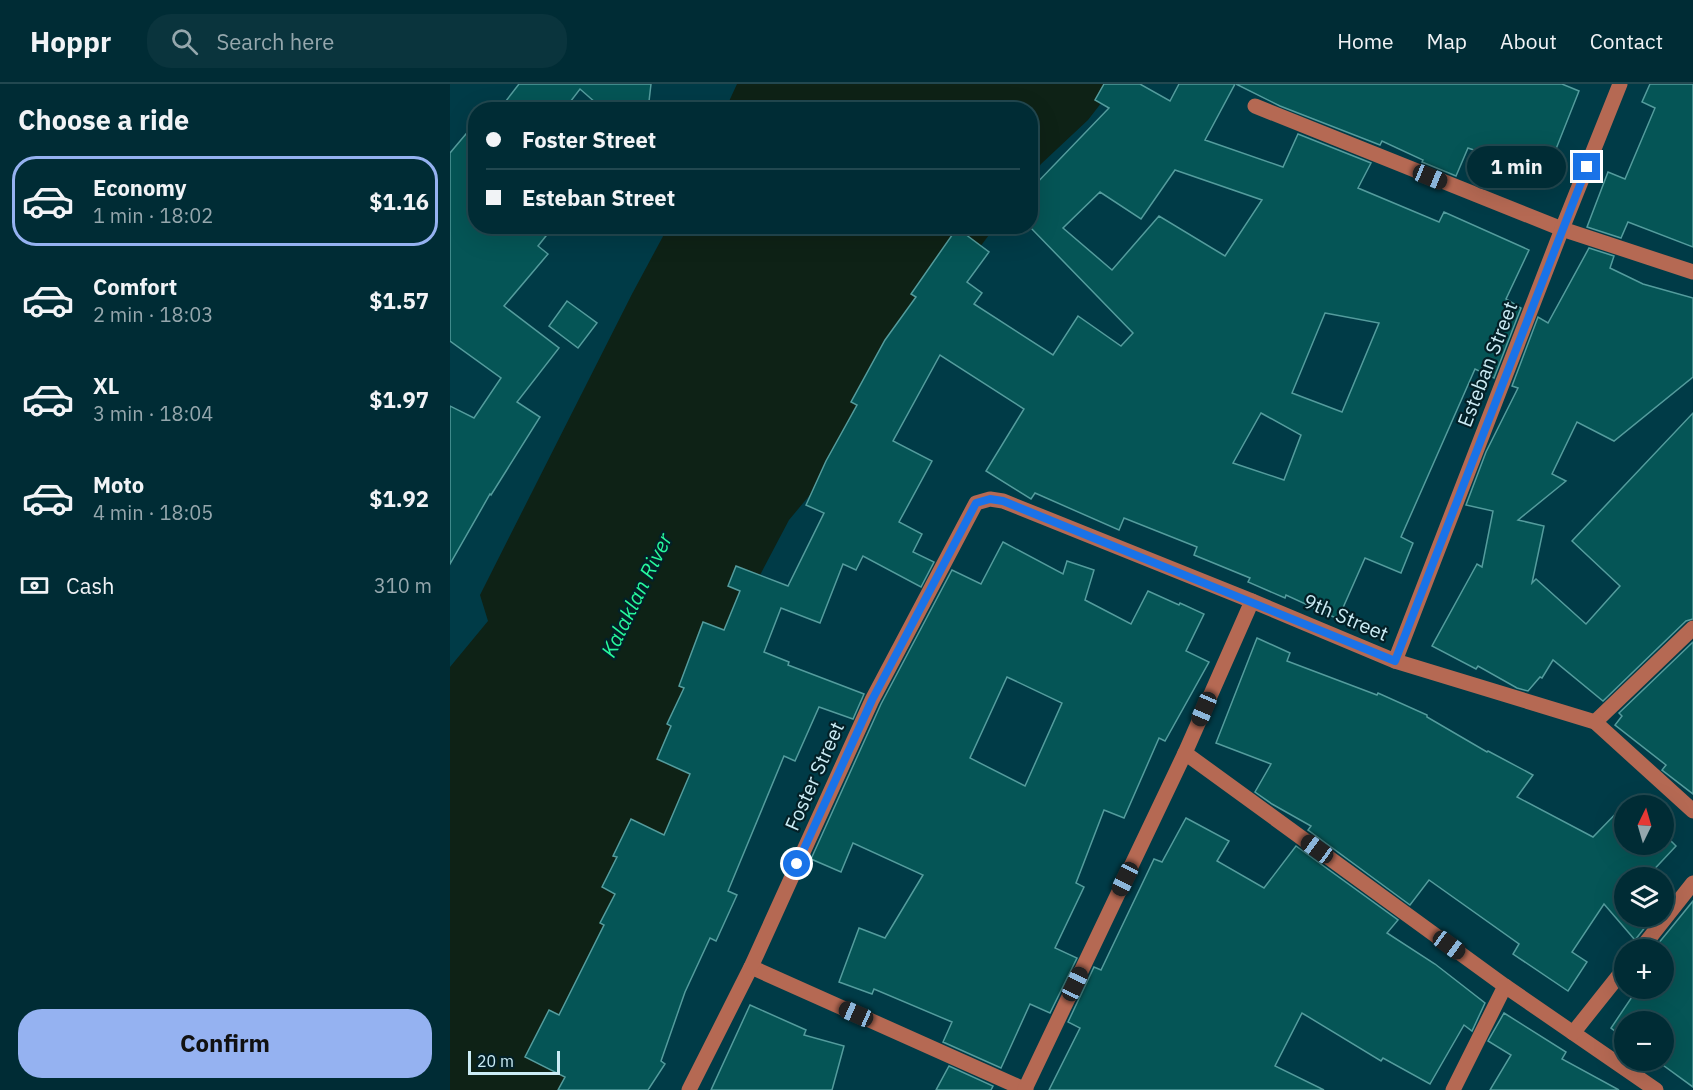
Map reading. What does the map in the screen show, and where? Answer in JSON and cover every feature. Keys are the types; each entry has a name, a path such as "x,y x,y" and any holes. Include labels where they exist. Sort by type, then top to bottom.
{"street":[{"name":"Esteban Street","path":"1395,661 1620,84"},
{"path":"1255,106 1562,229 1693,272"},
{"name":"9th Street","path":"969,516 976,503 981,500 1003,501 1395,661 1595,722 1693,811"},
{"name":"Foster Street","path":"690,1090 751,967 872,700 969,516"},
{"path":"751,967 1025,1090 1185,753 1252,601"},
{"path":"1595,722 1693,628"},
{"path":"1185,753 1505,986 1656,1090"},
{"path":"1649,939 1693,883"},
{"path":"1573,1033 1614,982"},
{"path":"1452,1090 1505,986"}],"water":[{"path":"737,84 1116,84 1088,120 1038,168 1038,102 729,102"},
{"name":"Kalaklan River","path":"664,234 990,234 937,304 854,442 789,520 749,596 688,797 573,1090 450,1090 450,667 488,621 480,595"}],"building":[{"path":"519,84 651,84 649,102 595,102 580,89 570,102 505,102"},
{"path":"1104,84 1140,84 1170,101 1179,84 1235,84 1205,140 1283,167 1298,134 1371,163 1358,188 1439,222 1444,212 1529,250 1506,299 1521,308 1494,378 1475,369 1401,537 1413,543 1401,573 1365,558 1338,619 1286,595 1285,598 1248,582 1250,578 1194,555 1197,547 1124,518 1119,530 1035,493 1031,499 986,471 1024,409 940,355 893,441 932,461 899,522 922,534 913,552 934,562 921,587 863,556 856,570 843,564 820,623 781,608 764,652 789,662 788,665 864,694 853,719 819,707 795,761 784,756 728,891 737,895 716,941 710,938 685,992 661,1061 665,1064 648,1090 558,1090 565,1077 525,1057 549,1010 559,1015 604,925 600,923 615,894 602,887 617,857 613,856 631,819 664,835 690,774 657,759 671,726 667,724 684,688 679,686 703,622 724,630 740,591 728,586 736,566 788,586 824,513 806,505 826,461 857,405 851,402 885,340 916,297 911,294 953,234 965,234 989,252 967,282 982,293 974,304 1053,355 1078,316 1121,346 1133,333 1037,234 1038,182 1109,108 1095,100","holes":["1175,170 1262,200 1225,256 1159,216 1112,270 1063,228 1100,192 1141,219","1325,313 1379,323 1342,412 1292,393","1261,413 1301,435 1284,480 1233,463"]},
{"path":"1236,84 1562,84 1579,91 1554,154 1565,159 1555,183 1519,168 1520,166 1468,148 1456,176 1422,162 1423,160 1382,141 1380,145 1280,106"},
{"path":"1650,84 1693,84 1693,247 1628,222 1621,238 1587,227 1608,172 1625,179 1655,108 1642,102"},
{"path":"468,132 468,234 548,234 538,246 548,254 504,306 559,348 517,402 540,417 490,494 450,564 450,406 474,418 501,378 450,341 450,153"},
{"path":"1589,248 1614,256 1610,268 1643,284 1693,298 1693,377 1614,441 1577,422 1552,474 1566,481 1518,520 1544,526 1532,583 1536,579 1586,624 1620,586 1572,541 1693,413 1693,619 1686,621 1603,701 1553,660 1542,678 1540,677 1528,691 1517,688 1478,666 1476,669 1432,646 1477,564 1482,567 1493,511 1466,505 1486,452 1518,388 1512,386 1538,317 1548,323"},
{"path":"567,301 597,323 578,348 549,326"},
{"path":"1003,542 1063,574 1067,561 1094,570 1085,600 1131,624 1148,591 1204,614 1186,651 1209,662 1165,741 1159,738 1124,818 1104,810 1076,883 1084,887 1055,948 1077,958 1050,1013 1030,1004 1001,1068 943,1042 952,1022 874,989 872,994 839,982 859,928 885,938 923,875 853,843 841,872 811,859 881,704 952,570 981,584","holes":["1007,677 1062,703 1025,786 970,758"]},
{"path":"1257,638 1290,653 1287,661 1377,695 1378,693 1427,715 1487,752 1533,775 1517,797 1593,837 1614,815 1614,855 1668,855 1656,867 1614,867 1614,916 1604,904 1572,952 1587,962 1568,991 1513,954 1519,944 1429,880 1410,905 1308,830 1311,826 1255,792 1271,764 1216,743"},
{"path":"1693,642 1693,794 1662,770 1666,765 1615,725 1622,716 1619,713"},
{"path":"1186,818 1229,841 1217,861 1264,888 1296,846 1398,920 1387,933 1435,964 1485,1003 1472,1031 1464,1025 1430,1084 1383,1058 1381,1061 1302,1013 1275,1066 1324,1090 1049,1090 1080,1028 1068,1022 1094,967 1101,970 1154,859 1162,862"},
{"path":"1693,901 1693,1087 1671,1071 1674,1071 1674,1011 1622,1011 1631,999 1674,999 1674,939 1662,939"},
{"path":"1624,927 1645,927 1636,939"},
{"path":"750,1005 806,1030 804,1035 844,1046 832,1090 711,1090"},
{"path":"1504,1013 1566,1052 1562,1059 1619,1090 1490,1090 1511,1055 1488,1041"},
{"path":"949,1066 993,1086 991,1090 936,1090"}],"route":[{"path":"797,864 872,700 976,503 981,500 1003,501 1395,661 1587,167"}]}
